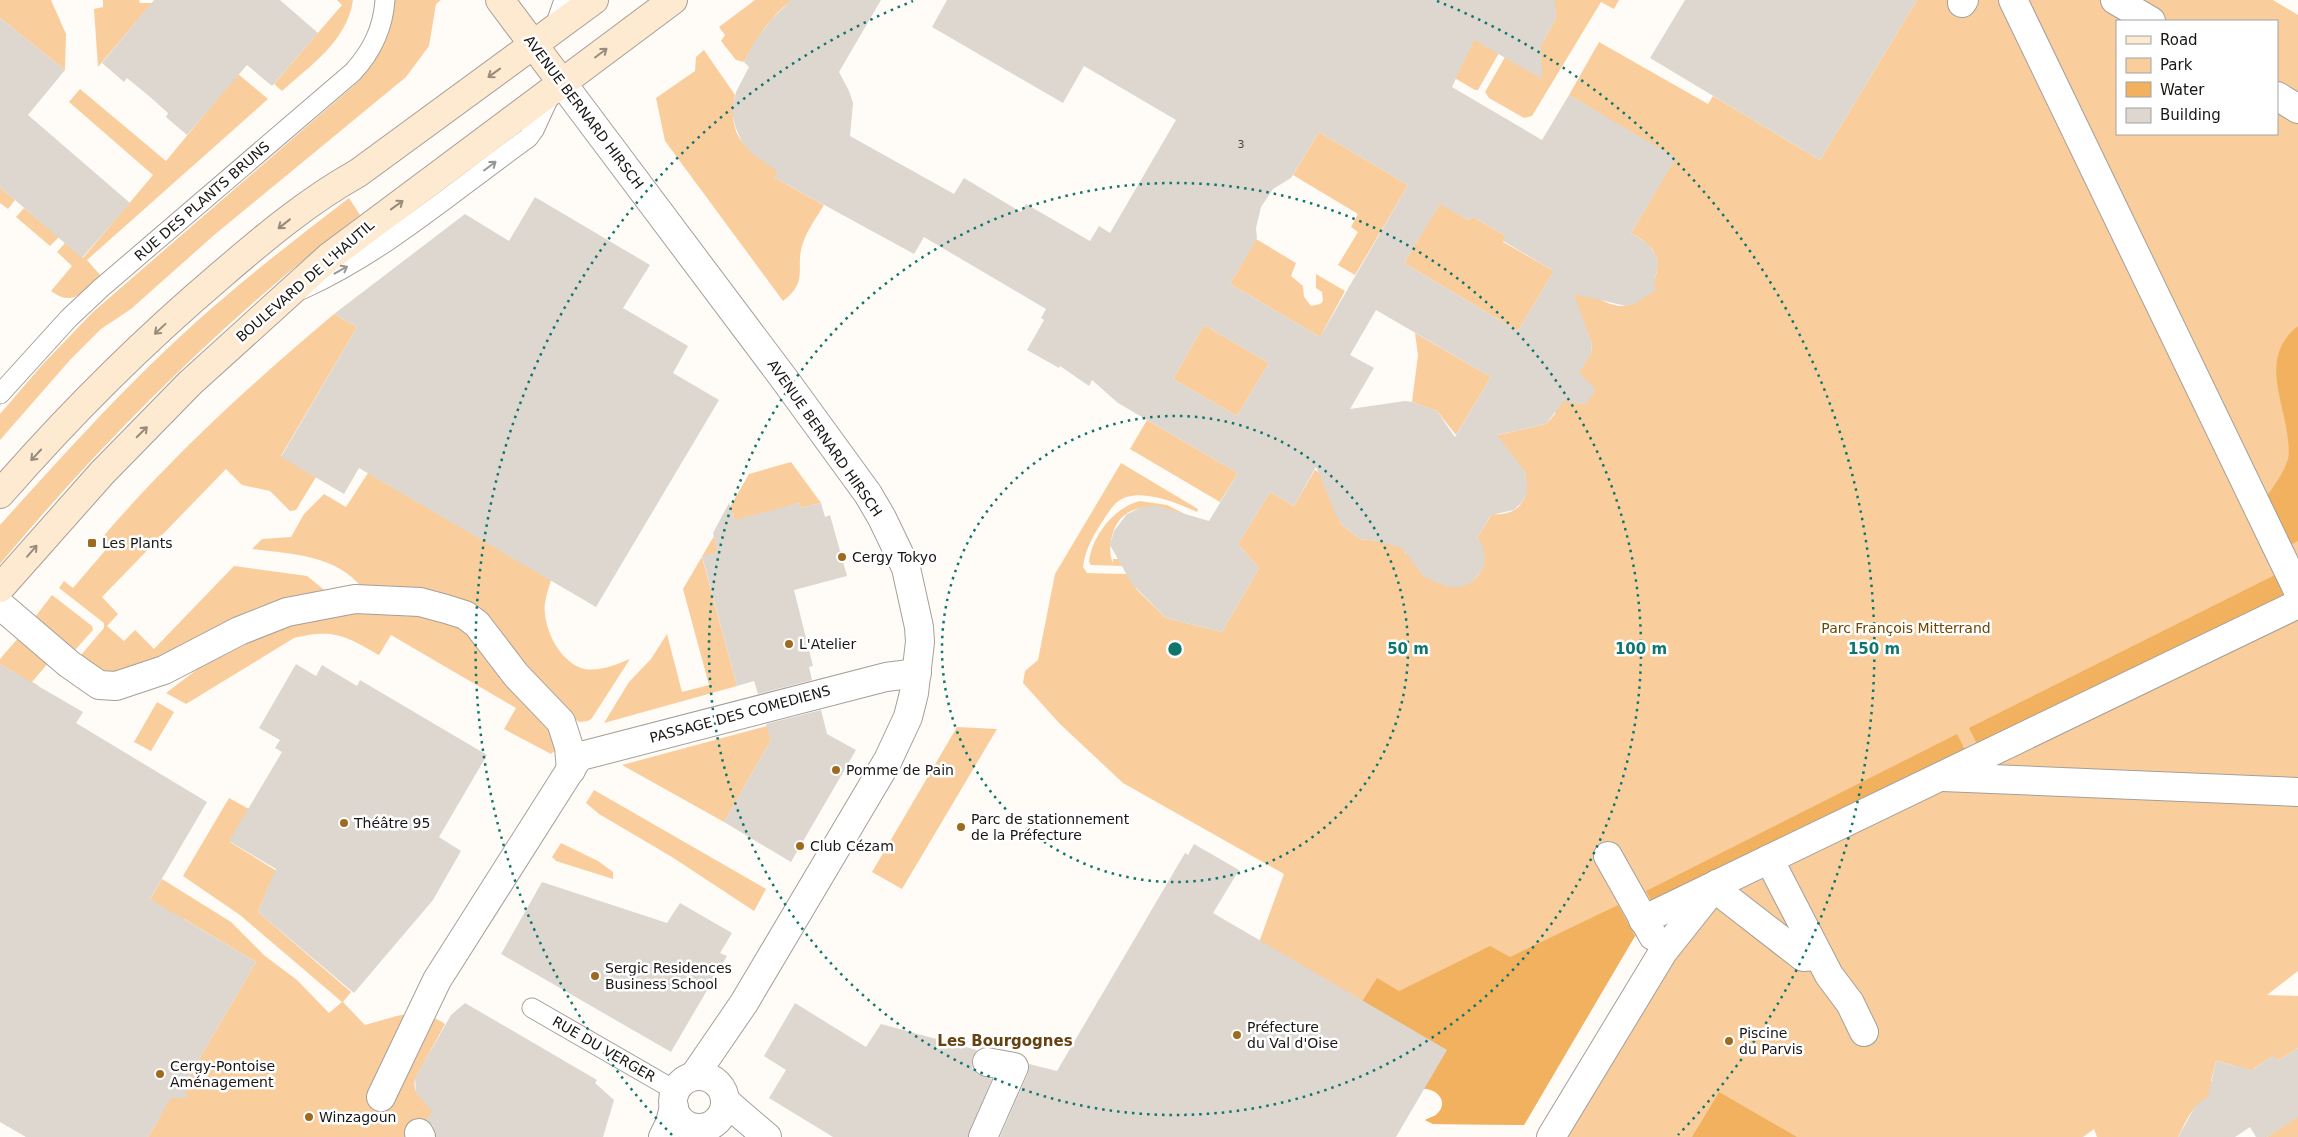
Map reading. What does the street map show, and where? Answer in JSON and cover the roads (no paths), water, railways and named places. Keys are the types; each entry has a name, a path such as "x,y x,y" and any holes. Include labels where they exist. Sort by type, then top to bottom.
{"main road":[{"name":"AVENUE BERNARD HIRSCH","path":"500,0 544,37 558,86"},
{"path":"0,494 127,359 240,258 322,194 358,173 594,0"},
{"name":"BOULEVARD DE L'HAUTIL","path":"0,588 102,473 190,383 329,257 380,217 673,0"}],"street":[{"path":"2013,0 2298,591"},
{"path":"2116,0 2149,20"},
{"name":"AVENUE BERNARD HIRSCH","path":"558,86 785,380 882,518 906,568 916,606 920,642 917,673 908,717 888,760 744,1002 681,1092 663,1137"},
{"path":"2278,97 2298,109"},
{"path":"0,605 57,653 99,685 116,686 164,670 239,631 287,612 355,599 420,602 465,616 477,624 516,675 561,722 569,748 571,770"},
{"path":"1643,920 2298,604"},
{"name":"PASSAGE DES COMEDIENS","path":"381,1097 436,980 576,760 587,754 886,677 917,673"},
{"path":"1939,777 2298,792"},
{"path":"2226,789 2298,783"},
{"path":"1608,856 1663,952"},
{"path":"1769,859 1830,975 1850,1003 1864,1032"},
{"path":"1551,1137 1663,952 1716,884"},
{"path":"1716,884 1728,898 1803,957 1820,956"},
{"name":"AVENUE BERNARD HIRSCH","path":"723,1095 721,1068 744,1002"},
{"path":"983,1137 1006,1090 1014,1067 987,1062"},
{"path":"751,1137 732,1129 700,1130 689,1126 677,1115 681,1092 710,1078 723,1095 767,1137"},
{"path":"700,1130 723,1112 723,1095"}],"lane":[{"name":"RUE DES PLANTS BRUNS","path":"0,394 69,318 101,288 353,72 366,58 377,39 385,0"},
{"path":"544,37 564,0"},
{"name":"RUE DU VERGER","path":"532,1008 681,1092"}],"water":[{"path":"2298,326 2298,541 2288,546 2265,499 2281,475 2288,459 2287,432 2276,376 2277,362 2280,349 2287,337"},
{"path":"2279,573 2288,594 1977,744 1969,728"},
{"path":"1957,734 1965,750 1652,902 1646,891"},
{"path":"1618,905 1635,936 1524,1125 1433,1124 1425,1120 1436,1115 1440,1110 1442,1101 1440,1096 1432,1090 1421,1089 1353,1016 1377,978 1399,991 1490,946 1510,957"},
{"path":"1719,1092 1797,1137 1692,1137"}],"place":[{"name":"Les Plants","path":"92,543"},
{"name":"Cergy Tokyo","path":"842,557"},
{"name":"L'Atelier","path":"789,644"},
{"name":"Pomme de Pain","path":"836,770"},
{"name":"Théâtre 95","path":"344,823"},
{"name":"Parc de stationnement de la Préfecture","path":"961,827"},
{"name":"Club Cézam","path":"800,846"},
{"name":"Sergic Residences Business School","path":"595,976"},
{"name":"Préfecture du Val d'Oise","path":"1237,1035"},
{"name":"Piscine du Parvis","path":"1729,1041"},
{"name":"Cergy-Pontoise Aménagement","path":"160,1074"},
{"name":"Winzagoun","path":"309,1117"}],"district":[{"name":"Les Bourgognes","path":"1005,1041"}],"park label":[{"name":"Parc François Mitterrand","path":"1906,628"}]}
